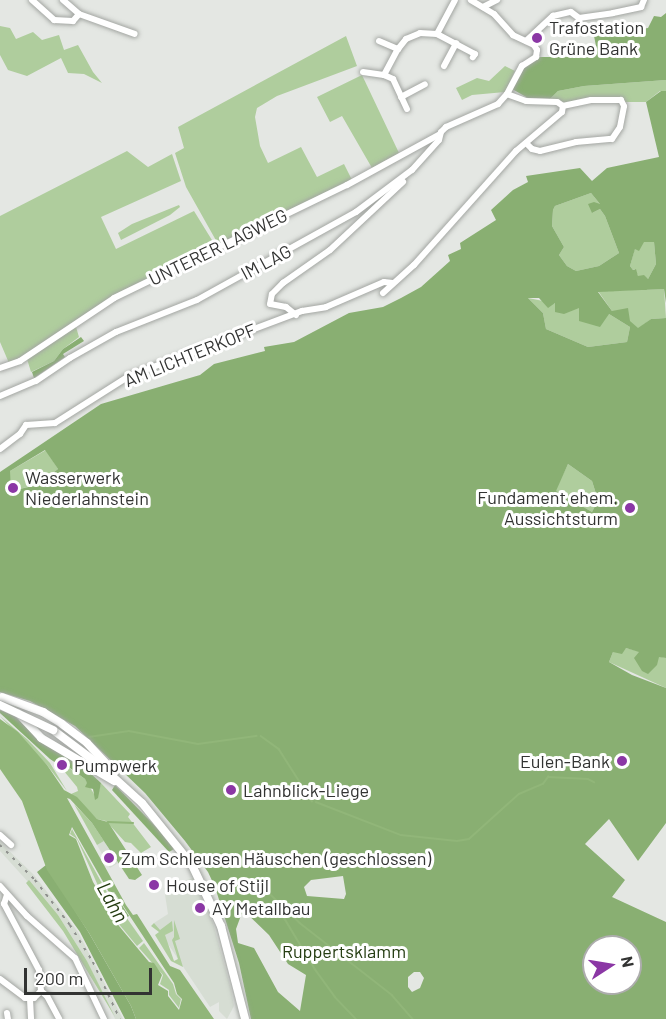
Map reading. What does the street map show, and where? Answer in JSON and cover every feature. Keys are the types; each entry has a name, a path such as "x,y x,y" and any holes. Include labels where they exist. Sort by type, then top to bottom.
{"main road":[{"path":"1,700 52,730 90,757 123,785 176,842 203,884 229,952 245,1019"},
{"path":"1,700 42,712 74,733 107,763 123,785"},
{"path":"1,700 41,738 70,757 123,785"}],"street":[{"path":"32,0 48,17 73,21 75,12"},
{"path":"63,0 75,12 135,33"},
{"path":"437,34 455,0"},
{"path":"471,0 494,14 513,35 536,47 537,55 522,66 507,94 526,101 554,101 563,106 591,100 621,100 624,106 620,127 612,139 576,142 540,151 526,143"},
{"path":"483,7 497,0"},
{"path":"526,41 553,16 571,12 579,18 614,13 641,7 644,0"},
{"path":"63,20 75,12"},
{"path":"384,75 406,39 420,33 437,34 475,54 473,57"},
{"path":"379,41 398,49"},
{"path":"444,66 456,44"},
{"path":"363,72 384,75 393,80 407,109"},
{"path":"401,97 425,84"},
{"name":"IM LAG","path":"0,396 36,381 70,358 116,332 197,300 356,212 412,170 439,140 440,134 458,120 498,104 507,94"},
{"name":"AM LICHTERKOPF","path":"383,293 414,265 459,212 526,143 560,116 563,106"},
{"name":"UNTERER LAGWEG","path":"0,368 28,356 114,298 347,185 440,134"},
{"path":"296,315 286,307 270,304 273,294 360,223 406,179 412,170"},
{"name":"AM LICHTERKOPF","path":"0,449 20,434 26,425 55,423 129,375 185,353 326,307 384,282 393,283"},
{"path":"0,835 11,844"},
{"path":"0,886 75,958 104,1019"},
{"path":"7,895 4,904 39,970 41,991 47,996 59,1019"},
{"path":"0,979 30,999"},
{"path":"30,999 41,991"},
{"path":"30,999 31,1019"}],"shaded area":[{"path":"0,26 10,28 16,39 33,32 42,40 59,35 64,50 78,45 102,83 84,74 68,73 61,58 27,76 8,70 0,55"},
{"path":"346,36 357,66 277,96 257,108 255,117 260,146 268,163 301,147 317,177 344,164 352,180 218,244 186,187 175,153 184,148 178,127"},
{"path":"505,66 515,71 505,92 472,95 462,100 456,88 477,78 489,81"},
{"path":"362,75 399,153 372,168 342,116 330,122 317,97"},
{"path":"666,80 666,91 660,91 646,102 593,102 566,107 550,99 558,91 584,86"},
{"path":"127,151 148,167 172,154 181,181 101,217 116,249 194,211 215,245 173,264 20,359 9,363 0,342 0,216"},
{"path":"591,193 600,204 592,213 600,209 605,216 619,253 599,266 576,271 567,266 559,255 564,247 552,226 553,210 555,206"},
{"path":"179,205 180,207 170,215 121,240 118,233 132,224"},
{"path":"644,241 654,242 656,264 648,279 638,276 635,269 633,270 630,266 635,248"},
{"path":"664,289 666,318 651,319 638,329 612,311 598,291"},
{"path":"528,298 609,314 630,327 627,342 588,347 546,329 543,313"},
{"path":"76,327 79,337 63,349 54,361 31,372 27,359"},
{"path":"46,450 58,469 37,485 10,491 10,471"},
{"path":"568,464 592,481 598,500 592,512 555,491"},
{"path":"626,648 666,658 666,688 609,662 613,652"},
{"path":"0,716 50,763 67,791 47,765"},
{"path":"0,719 18,732 47,765 64,790 77,797 97,819 108,822 142,875 135,880 129,879 92,823 67,798 126,905 133,915 137,914 170,966 180,970 214,1019 136,1019 131,1006 89,933 47,870 22,801 0,769","holes":["72,827 110,894 114,892 174,983 177,994 182,999 179,1010 168,996 168,991 158,985 162,975 154,963 149,962 119,926 93,882 76,839 69,835"]},
{"path":"62,763 85,779 94,794 98,794 101,783 130,814 128,817 151,847 141,853 131,843 125,842 106,821 97,819 71,794 78,791 77,787 59,765"},
{"path":"74,804 92,823 104,841 97,845"},
{"path":"72,829 109,896 104,899 77,839 70,834"},
{"path":"104,841 118,863 110,868 97,845"},
{"path":"0,842 34,875 78,932 123,1019 115,1019 87,961 58,915 0,851"},
{"path":"193,878 213,923 231,989 234,1006 227,1019 219,1011 219,1002 210,1007 154,923 168,914 164,888"},
{"path":"29,880 58,915 87,961 115,1017 63,931 26,883"},
{"path":"126,917 143,941 137,946 118,923"},
{"path":"174,920 180,939 175,941 183,967 171,961 155,935 159,932 151,926 154,923 160,930 172,921 173,931 165,935 174,961 178,959 172,940 174,937"},
{"path":"144,943 173,984 176,994 181,999 179,1008 169,995 169,990 160,984 163,975 139,948"}],"green space":[{"path":"666,13 666,80 584,86 558,91 550,99 528,98 512,89 518,74 536,57 567,57 574,50 596,46 594,36 648,28 654,16 661,17"},
{"name":"Ruppertsklamm","path":"661,91 666,91 666,303 664,289 598,292 612,311 628,308 630,321 638,328 651,319 666,318 666,658 659,657 657,665 648,674 642,671 634,658 639,652 626,648 622,654 613,652 609,662 632,675 666,688 666,823 638,861 609,819 585,844 625,880 612,897 666,922 666,1019 251,1019 239,963 215,887 208,872 185,841 145,793 75,726 30,701 0,692 0,472 101,404 200,375 214,364 265,351 264,347 294,342 349,313 383,307 421,287 450,261 448,255 461,249 460,243 496,220 491,210 513,190 528,182 526,176 580,168 592,181 607,168 659,157 646,102","holes":["591,193 600,204 594,202 588,204 592,213 600,209 605,216 619,253 599,266 576,271 567,266 559,255 564,247 552,226 555,206","644,242 654,242 656,264 648,279 644,275 638,276 636,269 633,270 630,266 635,249 639,251","528,298 539,298 548,308 555,303 555,312 564,314 579,308 579,321 600,327 609,314 630,327 627,342 588,347 546,329 543,313","45,450 58,469 37,485 11,491 10,471","568,464 592,481 598,500 592,512 556,491","343,876 346,894 344,899 307,896 304,887 311,880","243,910 269,935 288,964 306,975 300,1011 278,992 254,948 238,943 236,929","414,972 420,972 424,978 420,988 412,992 408,987 408,977"]},
{"path":"81,337 84,341 63,354 65,357 34,378 32,372 54,361 63,349"},
{"path":"0,710 17,717 37,739 87,770 101,783 98,798 95,800 93,789 85,787 87,783 85,779 63,763 59,765 50,759 0,713"},
{"path":"115,785 174,849 169,852 112,790"},
{"path":"46,865 89,933 131,1006 136,1019 125,1019 80,932 37,872"},
{"path":"114,893 129,916 118,923 104,899"}],"waterway":[{"path":"89,737 129,731 198,744 256,736"},
{"path":"261,736 279,749 312,801"},
{"path":"316,802 401,835 457,841 469,839 519,794 543,784 548,777 588,779 594,782"},
{"path":"108,822 133,823"},
{"path":"247,878 266,890 300,923 392,995 413,1019"},
{"path":"284,906 285,919 315,969 335,997 356,1019"}],"railway":[{"path":"0,845 35,880 70,925 93,962 120,1019"}],"place":[{"name":"Trafostation Grüne Bank","path":"537,38"},
{"name":"Wasserwerk Niederlahnstein","path":"13,488"},
{"name":"Fundament ehem. Aussichtsturm","path":"630,508"},
{"name":"Eulen-Bank","path":"622,761"},
{"name":"Pumpwerk","path":"62,765"},
{"name":"Lahnblick-Liege","path":"231,790"},
{"name":"Zum Schleusen Häuschen (geschlossen)","path":"109,858"},
{"name":"House of Stijl","path":"154,885"},
{"name":"AY Metallbau","path":"200,908"}],"water label":[{"name":"Lahn","path":"113,902"}]}
